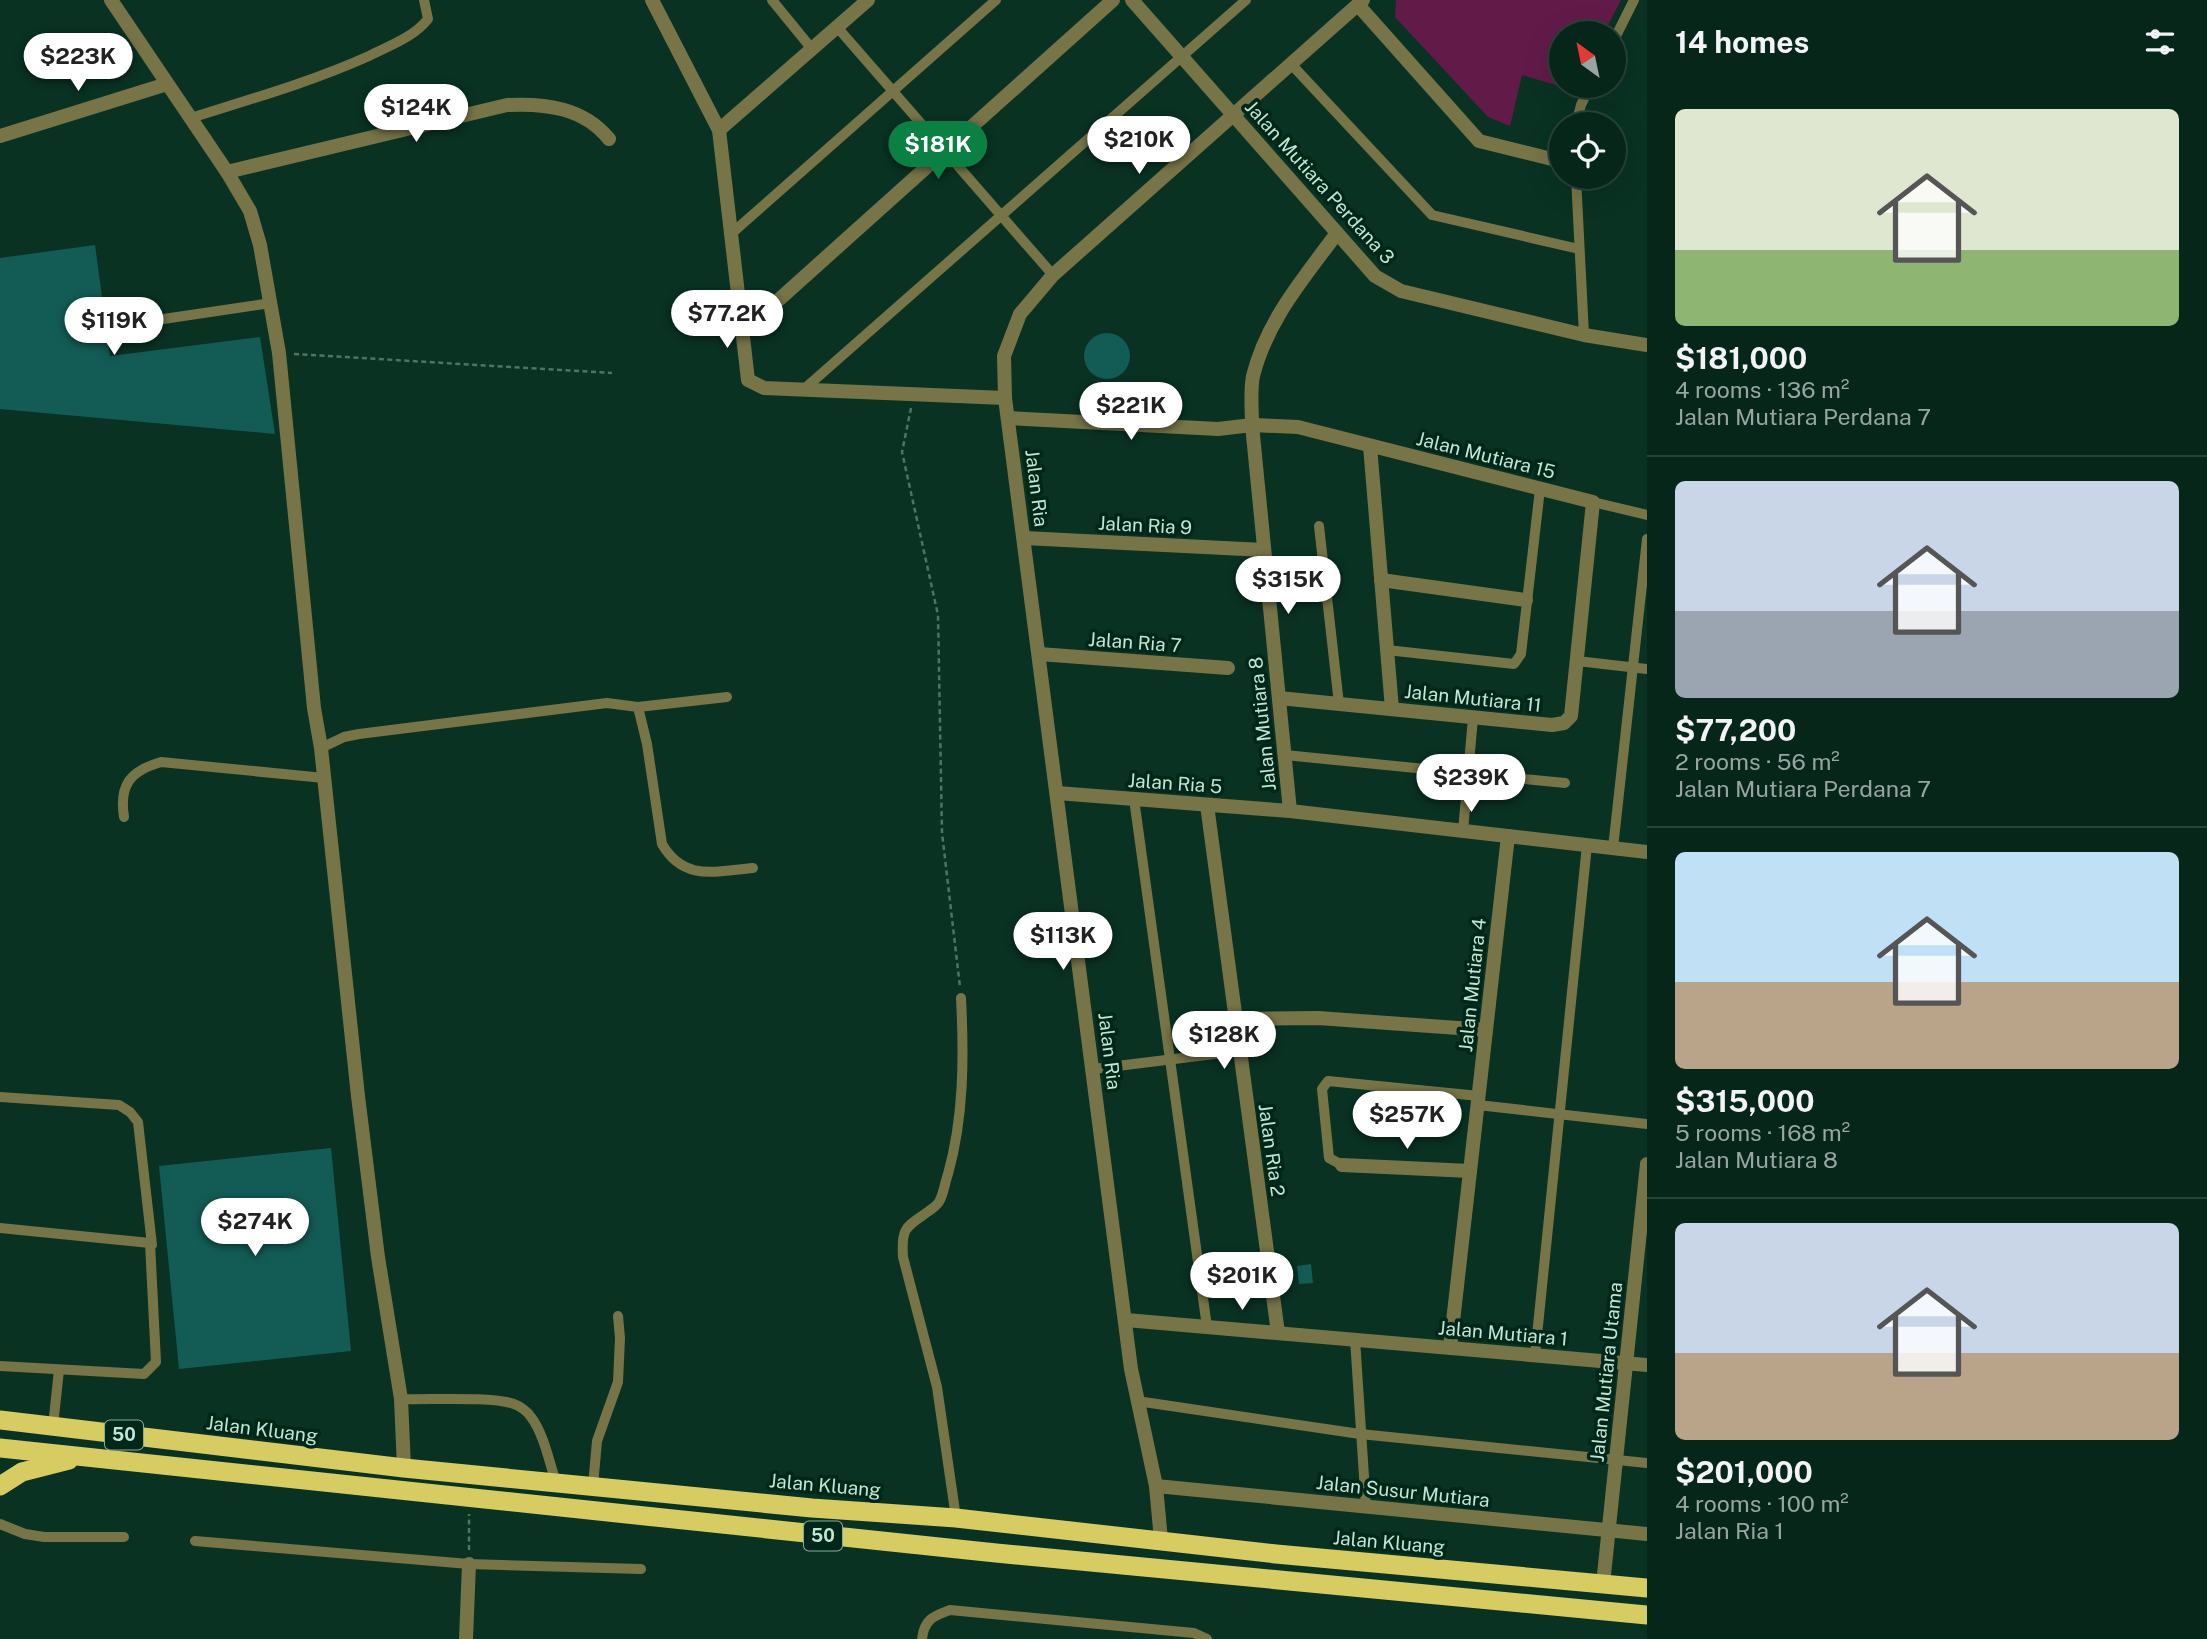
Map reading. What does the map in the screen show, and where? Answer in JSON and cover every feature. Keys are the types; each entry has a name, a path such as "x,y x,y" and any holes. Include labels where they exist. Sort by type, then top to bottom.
{"highway":[{"name":"Jalan Kluang","path":"0,1420 404,1468 812,1508 956,1518 1276,1554 1647,1588"},
{"name":"50","path":"0,1448 709,1524 1243,1578 1647,1615"},
{"path":"0,1486 22,1472 83,1456"}],"street":[{"path":"111,0 227,172 250,211 260,245 279,353 314,708 321,748 378,1257 401,1399 404,1468"},
{"path":"652,0 719,130 748,380 764,388 1006,398"},
{"path":"719,130 868,0"},
{"path":"741,316 764,313 1113,0"},
{"name":"Jalan Mutiara Perdana 3","path":"1132,0 1375,276 1401,291 1584,335 1647,345"},
{"path":"1360,3 1479,141 1549,158"},
{"name":"Jalan Ria","path":"1161,1540 1156,1486 1137,1401 1126,1320 1008,418 1004,356 1020,314 1053,275 1360,3"},
{"path":"0,136 167,84"},
{"path":"227,172 508,105 543,105 576,114 597,125 609,139"},
{"name":"Jalan Mutiara 8","path":"1290,811 1252,425 1253,378 1268,334 1284,303 1337,233"},
{"name":"Jalan Mutiara 15","path":"1008,418 1218,429 1252,425 1298,427 1593,502"},
{"path":"1370,446 1392,709"},
{"name":"Jalan Mutiara 11","path":"1279,698 1552,725 1564,723 1571,716 1593,502"},
{"name":"Jalan Ria 9","path":"1024,538 1264,550"},
{"path":"1381,580 1526,600"},
{"name":"Jalan Ria 7","path":"1039,654 1228,668"},
{"name":"Jalan Ria 5","path":"1057,793 1290,811 1647,852"},
{"name":"Jalan Ria 2","path":"1207,805 1278,1333"},
{"name":"Jalan Mutiara 4","path":"1450,1348 1508,836"},
{"path":"1235,1019 1318,1018 1486,1030"},
{"name":"Jalan Mutiara Utama","path":"1603,1584 1626,1363 1641,1281 1647,1164"},
{"path":"1342,1165 1470,1171"},
{"name":"Jalan Mutiara 1","path":"1126,1320 1647,1365"},
{"name":"Jalan Susur Mutiara","path":"1156,1486 1647,1534"},
{"path":"466,1639 469,1564"}],"lane":[{"path":"191,118 305,83 395,44 428,19 424,0"},
{"path":"772,0 812,49"},
{"path":"731,234 996,0"},
{"path":"803,390 1246,0"},
{"path":"1624,21 1634,0"},
{"path":"837,27 1053,275"},
{"path":"1291,64 1432,215 1579,249"},
{"path":"1576,189 1584,335"},
{"path":"122,326 271,303"},
{"path":"1387,650 1514,664 1521,654 1540,489"},
{"path":"1593,502 1647,515"},
{"path":"1319,526 1339,704"},
{"path":"1613,848 1647,539"},
{"path":"1577,661 1647,669"},
{"path":"321,748 344,737 359,734 607,704 638,708 727,698"},
{"path":"638,708 647,744 662,844 670,856 696,872 753,868"},
{"path":"1463,831 1473,718"},
{"path":"1284,755 1566,783"},
{"path":"124,817 121,798 128,782 142,768 161,762 324,778"},
{"path":"1134,799 1207,1327"},
{"path":"1535,1355 1587,845"},
{"path":"956,1518 937,1387 903,1257 902,1233 940,1201 950,1166 964,1054 961,999"},
{"path":"1093,1069 1239,1051"},
{"path":"1342,1165 1329,1158 1322,1089 1328,1082 1647,1124"},
{"path":"0,1097 119,1105 130,1112 138,1122 152,1245 0,1228"},
{"path":"0,1366 144,1374 156,1362 150,1243"},
{"path":"593,1486 597,1441 618,1382 618,1316"},
{"path":"1355,1339 1366,1507"},
{"path":"53,1426 60,1370"},
{"path":"401,1399 483,1401 512,1403 521,1407 531,1417 540,1434 556,1482"},
{"path":"1137,1401 1360,1434 1647,1463"},
{"path":"0,1524 26,1535 124,1537"},
{"path":"195,1541 469,1564 641,1569"},
{"path":"922,1639 923,1630 932,1616 950,1610 1194,1633 1207,1639"}],"path":[{"path":"279,353 612,373"},
{"path":"914,394 902,452 938,615 942,833 961,999"},
{"path":"469,1497 469,1564"}],"shaded area":[{"path":"1396,0 1621,0 1610,21 1549,21 1549,83 1522,75 1510,126 1488,117 1395,17"}],"building":[{"path":"95,245 110,356 260,337 275,434 0,409 0,258"},
{"path":"1107,333 1123,340 1130,356 1123,372 1107,379 1091,372 1084,356 1091,340"},
{"path":"331,1148 351,1351 179,1369 159,1166"},
{"path":"1311,1264 1313,1283 1299,1284 1297,1266"}]}
